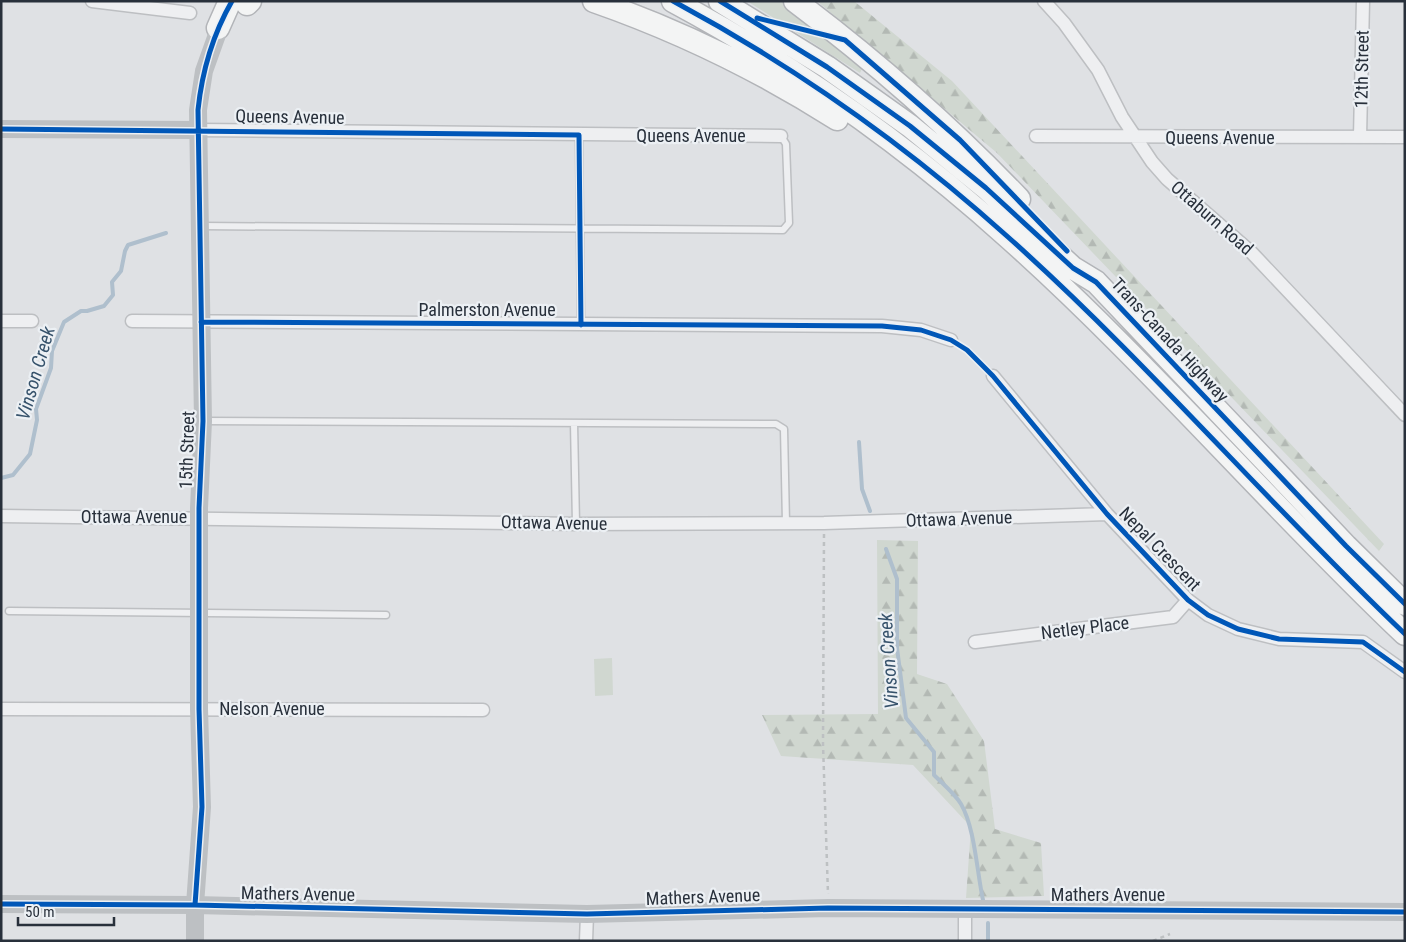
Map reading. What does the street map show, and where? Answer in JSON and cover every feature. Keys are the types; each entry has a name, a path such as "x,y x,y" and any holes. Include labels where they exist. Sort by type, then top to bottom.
{"highway":[{"path":"594,1 642,18 719,51 763,74 847,125 925,181 1115,340"},
{"path":"673,1 776,60 897,144 1010,238 1115,340 1405,634"},
{"name":"Trans-Canada Highway","path":"720,1 827,67 903,121 986,188 1073,268 1096,282 1346,546 1405,604"},
{"path":"795,1 884,72 960,140 1096,282"},
{"path":"218,28 241,2"}],"street":[{"path":"92,1 190,13"},
{"name":"Ottaburn Road","path":"1044,1 1064,23 1098,70 1122,117 1167,179 1252,253 1405,415"},
{"name":"12th Street","path":"1360,137 1363,1"},
{"name":"15th Street","path":"196,941 195,905 202,807 199,709 199,517 202,421 198,130 204,71 218,28"},
{"name":"Queens Avenue","path":"1,129 782,136"},
{"name":"Queens Avenue","path":"1036,136 1136,138 1405,137"},
{"path":"1,321 32,321"},
{"name":"Palmerston Avenue","path":"132,321 882,326 921,330 951,340"},
{"name":"Nepal Crescent","path":"993,376 1107,514 1188,600 1208,615 1238,629 1279,640 1364,642 1405,672"},
{"name":"Ottawa Avenue","path":"1,516 199,517 576,524 824,523 1107,514"},
{"name":"Netley Place","path":"975,642 1173,616 1188,600"},
{"name":"Nelson Avenue","path":"1,709 483,710"},
{"name":"Mathers Avenue","path":"1,904 195,905 587,914 828,908 1405,912"},
{"path":"965,908 965,941"},
{"path":"586,941 587,914"}],"lane":[{"path":"579,135 581,325"},
{"path":"200,226 783,230 789,223 786,144 782,136"},
{"path":"202,421 776,424 784,429 786,523"},
{"path":"574,423 576,524"},
{"path":"9,611 386,615"}],"path":[{"path":"951,340 967,350 993,376"},
{"path":"824,523 823,744 828,908"},
{"path":"1152,941 1170,934"}],"green space":[{"path":"747,1 781,1 864,64 860,73"},
{"path":"817,1 854,1 952,81 1384,544 1379,551 997,153"},
{"path":"877,540 918,541 917,674 947,684 984,741 995,829 1041,843 1044,896 966,898 971,827 913,765 781,756 762,715 878,714"},
{"path":"612,658 613,695 595,696 594,659"}],"waterway":[{"name":"Vinson Creek","path":"1,478 13,475 30,454 37,420 36,409 51,368 52,351 64,322 81,311 104,306 113,295 112,282 121,271 128,245 166,233"},
{"name":"Vinson Creek","path":"859,442 862,489 870,511"},
{"name":"Vinson Creek","path":"886,549 897,579 897,648 906,718 934,752 934,775 956,797 966,814 973,838 983,900"},
{"name":"Vinson Creek","path":"988,923 988,941"}],"cycle path":[{"path":"195,905 202,807 199,709 199,508 203,421 198,110 202,81 209,54 219,27 232,1"},
{"path":"673,1 762,52 848,109 930,170 969,203 1110,333 1305,535 1405,634"},
{"path":"720,1 827,67 910,126 986,188 1073,268 1096,282 1346,546 1405,604"},
{"path":"757,18 845,40 960,140 1067,251"},
{"path":"1,129 579,135 581,325"},
{"path":"201,322 882,326 921,330 951,340 967,350 993,376 1107,514 1188,600 1208,615 1238,629 1279,639 1363,642 1405,672"},
{"path":"1,904 195,905 587,914 828,908 1405,912"}]}
